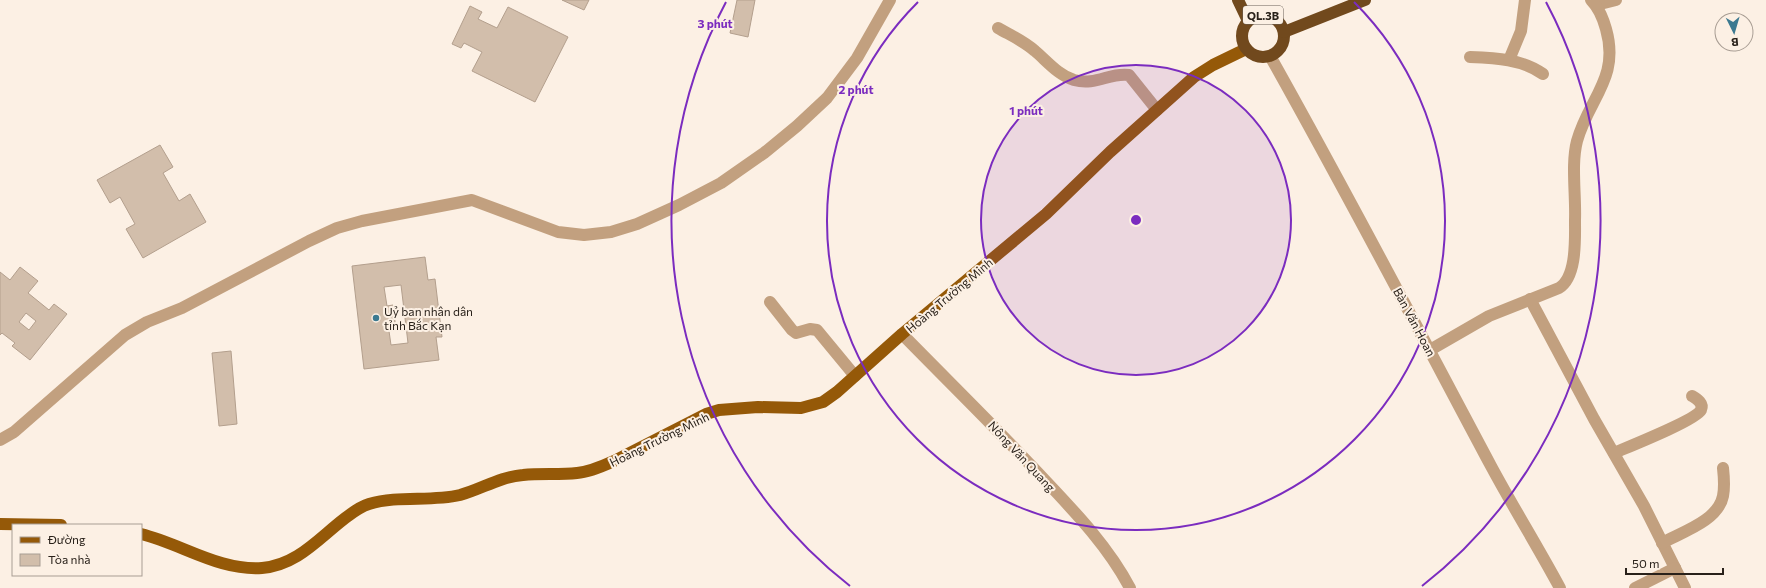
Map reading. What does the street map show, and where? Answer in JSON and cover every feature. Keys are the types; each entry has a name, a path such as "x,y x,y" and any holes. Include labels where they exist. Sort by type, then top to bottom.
{"highway":[{"name":"QL.3B","path":"1238,0 1248,21"},
{"name":"QL.3B","path":"1284,32 1360,2"},
{"name":"QL.3B","path":"1246,49 1242,42 1243,27 1254,16 1262,14 1269,16 1276,19 1284,32 1283,44 1280,49 1270,56"},
{"path":"1246,49 1257,56 1270,56"}],"main road":[{"name":"Hoàng Trường Minh","path":"142,534 179,546 219,563 243,568 274,566 286,563 299,555 356,509 369,504 394,500 460,495 508,477 524,474 578,473 586,471 614,461 706,414 726,410 758,407 787,408 812,406 827,399 902,334 1046,214 1110,152 1194,77 1223,59 1246,49"},
{"path":"0,524 12,524"}],"street":[{"path":"0,440 14,432 125,336 147,322 182,308 309,241 337,228 362,221 472,200 558,232 584,235 611,232 638,224 679,205 721,183 764,153 797,126 822,102 857,58 890,0"},
{"path":"1509,60 1521,31 1525,0"},
{"path":"1430,350 1489,316 1564,285 1570,274 1575,234 1575,158 1578,141 1606,77 1610,59 1608,36 1593,3 1616,0"},
{"path":"998,28 1034,50 1057,71 1074,80 1086,82 1098,81 1116,75 1129,75 1157,110"},
{"name":"Bàn Văn Hoan","path":"1270,56 1430,350 1492,468 1534,539 1556,586"},
{"path":"1470,57 1509,60 1525,64 1543,74"},
{"path":"1530,299 1644,506 1685,588"},
{"path":"770,302 796,333 810,329 817,330 855,376"},
{"name":"Nông Văn Quang","path":"902,334 993,424 1057,493 1101,544 1120,569 1130,588"},
{"path":"1614,454 1673,427 1697,414 1701,410 1700,402 1692,396"},
{"path":"1662,543 1714,513 1723,498 1723,468"},
{"path":"1635,588 1675,568"}],"building":[{"path":"562,0 589,0 584,10"},
{"path":"737,0 755,0 748,37 730,33"},
{"path":"470,6 482,12 478,19 497,28 508,7 568,37 535,102 472,71 482,52 464,43 461,48 452,44"},
{"path":"160,145 173,167 163,173 179,201 190,194 206,222 143,258 126,229 135,224 120,197 110,203 97,180"},
{"name":"Uỷ ban nhân dân tỉnh Bắc Kạn","path":"425,257 428,280 435,279 442,337 436,337 439,360 364,369 352,266","holes":["401,285 408,343 391,345 389,331 396,330 393,305 387,306 384,287"]},
{"path":"20,267 38,281 28,293 49,310 54,304 67,314 30,360 12,346 15,343 2,333 0,335 0,272 10,280","holes":["26,313 36,321 29,330 19,322"]},
{"path":"231,351 237,424 219,426 212,353"}],"place":[{"name":"Uỷ ban nhân dân tỉnh Bắc Kạn","path":"376,318"}]}
